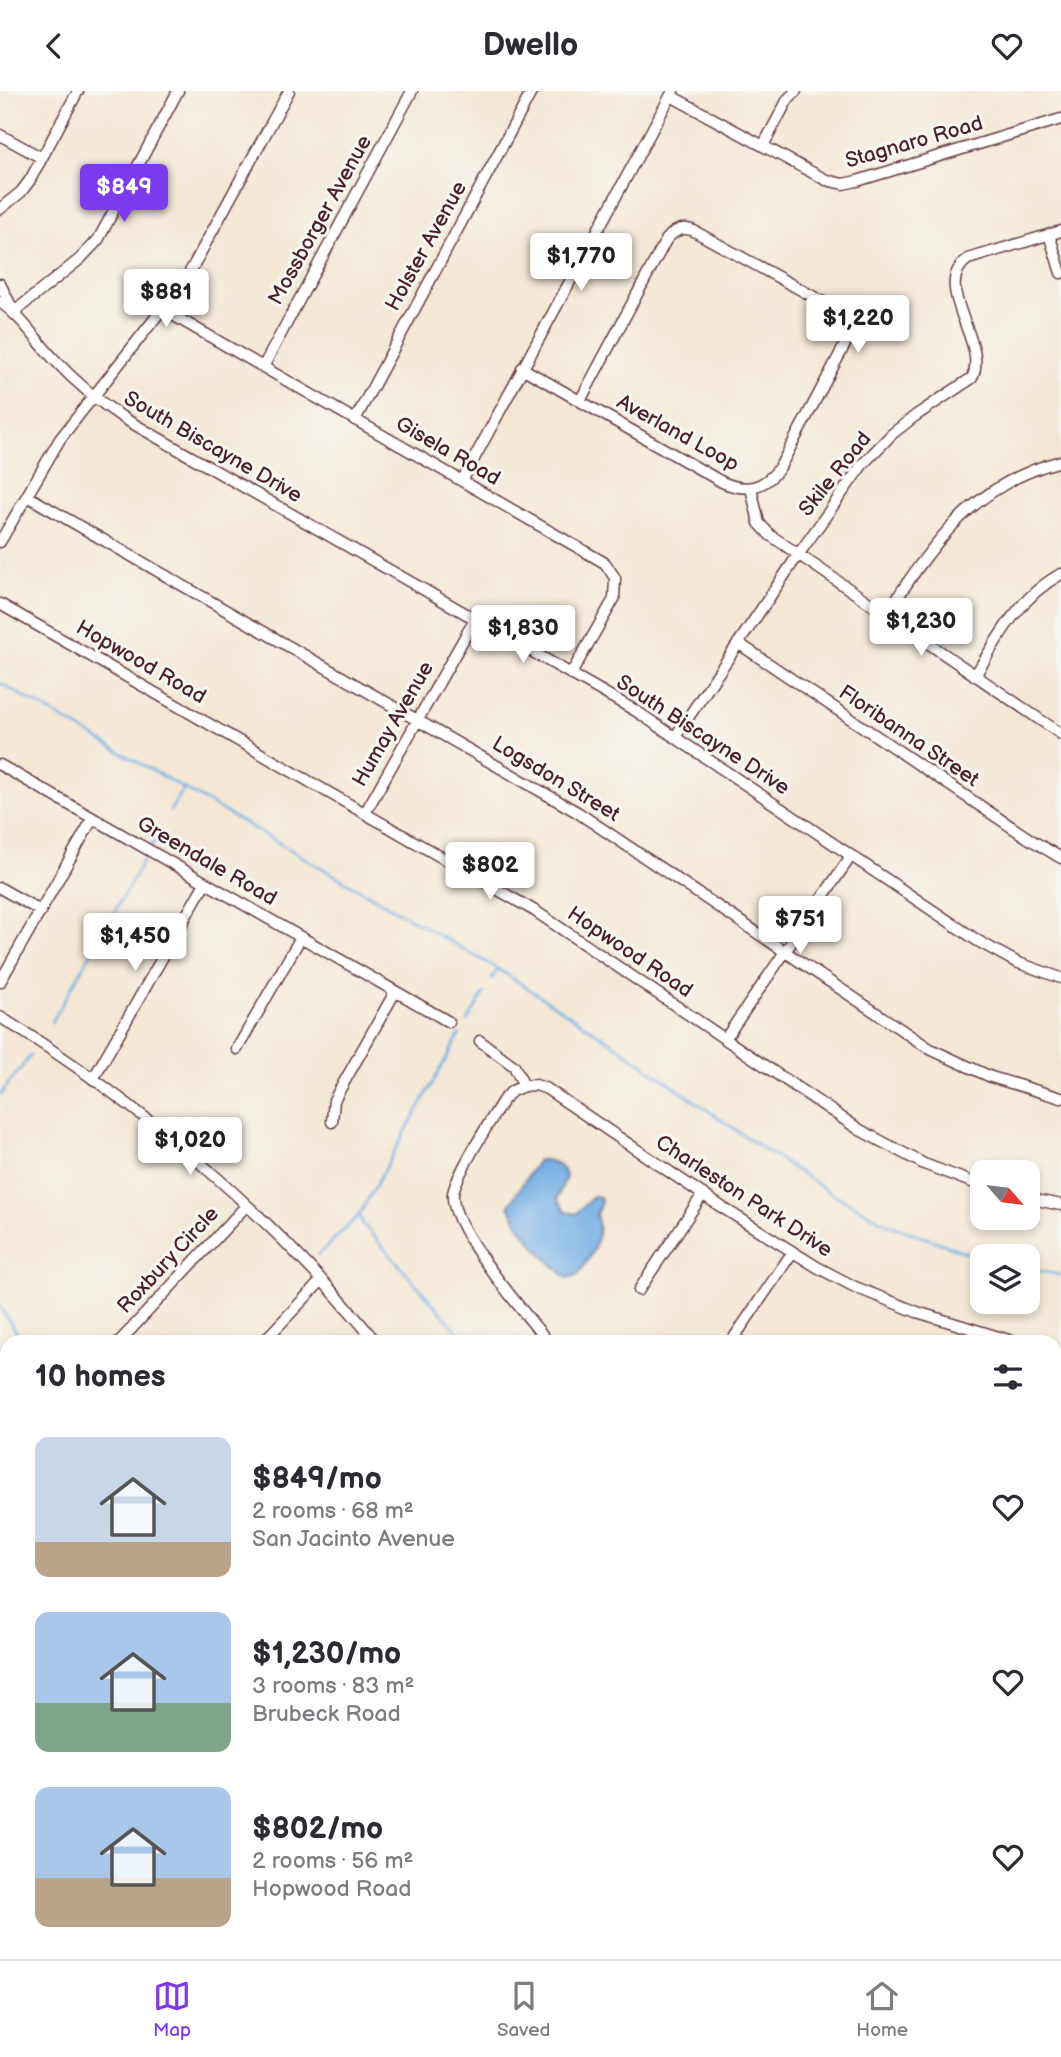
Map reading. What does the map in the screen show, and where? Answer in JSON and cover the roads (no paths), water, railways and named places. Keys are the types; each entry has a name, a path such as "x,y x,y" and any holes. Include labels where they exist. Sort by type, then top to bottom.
{"street":[{"path":"0,209 26,186 78,91"},
{"path":"14,311 80,259 97,240 178,91"},
{"path":"0,542 60,439 162,309 199,257 289,91"},
{"name":"Mossborger Avenue","path":"263,367 412,91"},
{"name":"Holster Avenue","path":"355,420 532,91"},
{"path":"763,146 788,99 796,91"},
{"path":"462,481 672,93"},
{"name":"Stagnaro Road","path":"672,93 826,180 848,183 1061,119"},
{"path":"0,135 42,157"},
{"name":"Averland Loop","path":"522,368 722,482 739,488 751,488 769,480 780,467 850,335 852,325 843,313 694,232 681,229 666,240 580,401"},
{"path":"1055,232 1061,273"},
{"name":"Skile Road","path":"675,737 850,480 874,452 915,416 972,378 976,361 954,287 958,269 968,259 1055,232"},
{"name":"South Biscayne Drive","path":"0,284 2,298 51,356 93,396 138,427 571,674 675,737 984,945 1017,962 1061,978"},
{"name":"Gisela Road","path":"162,309 601,561 612,571 616,585 614,599 571,674"},
{"path":"886,615 929,550 958,519 1000,486 1030,471 1061,461"},
{"path":"751,488 759,523 770,535 1061,734"},
{"name":"Logsdon Street","path":"27,496 577,812 930,1049 991,1077 1061,1098"},
{"path":"975,675 1020,606 1037,590 1061,574"},
{"name":"Hopwood Road","path":"0,604 535,911 860,1131 924,1164 970,1181"},
{"name":"Humay Avenue","path":"365,813 475,619"},
{"name":"Floribanna Street","path":"738,643 1016,831 1061,858"},
{"name":"Greendale Road","path":"0,765 396,992"},
{"path":"0,982 93,818"},
{"path":"725,1039 851,856"},
{"path":"93,1079 205,883"},
{"path":"0,888 41,911"},
{"path":"237,1049 301,937"},
{"path":"332,1122 332,1107 336,1096 396,992 449,1022"},
{"path":"0,1017 93,1079 192,1157 321,1281 370,1335"},
{"path":"480,1041 514,1066 524,1086 512,1091 504,1099 457,1181 453,1204 483,1259 543,1335"},
{"name":"Charleston Park Drive","path":"524,1086 536,1085 547,1089 792,1253 855,1287 931,1317 991,1335"},
{"path":"639,1290 703,1194"},
{"path":"1040,1201 1061,1205"},
{"name":"Roxbury Circle","path":"126,1335 246,1206"},
{"path":"737,1335 792,1253"},
{"path":"270,1335 321,1281"}],"water":[{"path":"538,1160 555,1163 564,1172 566,1177 557,1199 565,1211 576,1214 594,1196 600,1197 596,1215 597,1239 592,1254 578,1275 567,1278 550,1262 534,1245 509,1205"}],"waterway":[{"path":"0,683 498,969 614,1044 826,1190 890,1225 970,1254"},
{"path":"170,811 184,788"},
{"path":"150,848 157,838"},
{"path":"52,1022 147,854"},
{"path":"492,979 497,970"},
{"path":"468,1021 484,993"},
{"path":"460,1034 359,1215 363,1224 461,1335"},
{"path":"0,1095 31,1055"},
{"path":"318,1255 358,1216"},
{"path":"1040,1271 1061,1275"},
{"path":"0,1307 18,1335"}]}
